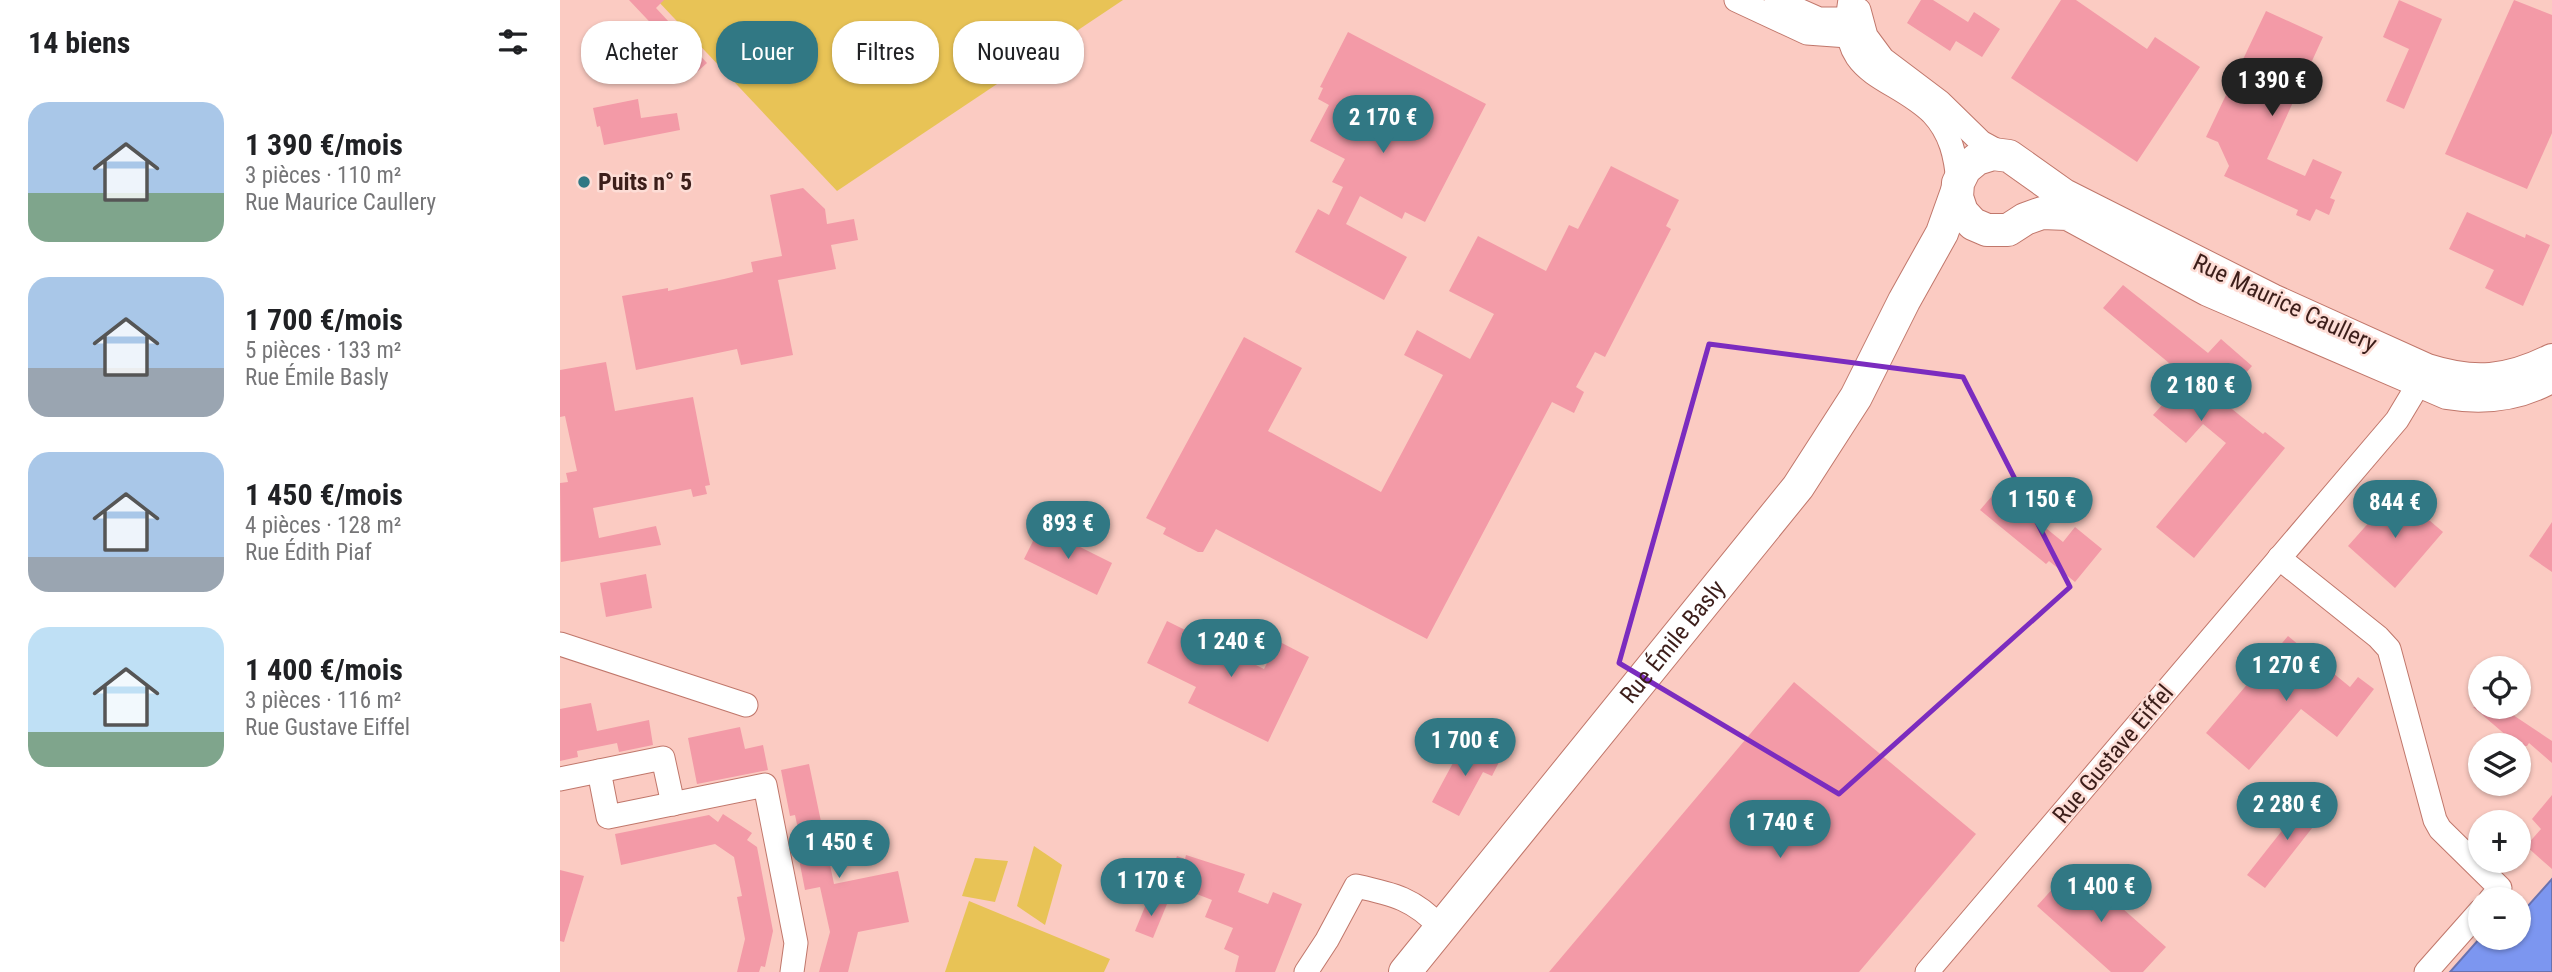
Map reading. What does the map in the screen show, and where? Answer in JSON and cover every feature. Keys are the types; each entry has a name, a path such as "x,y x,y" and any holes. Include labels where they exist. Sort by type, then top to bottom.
{"street":[{"path":"1736,0 1807,33 1855,19"},
{"path":"1776,0 1819,19 1855,19"},
{"path":"1855,19 1857,56 1868,71 1924,107 1941,124 1954,153 1958,202 1965,216 1977,227 1992,231"},
{"name":"Rue Maurice Caullery","path":"1855,19 1883,59 1940,102 1981,142 2018,161 2030,173 2064,195 2424,377 2447,393 2489,395 2518,391 2552,376"},
{"path":"1958,187 1965,169 1973,162 1987,155 2003,154"},
{"path":"2025,219 2034,205 2035,194 2030,173"},
{"name":"Rue Émile Basly","path":"1405,972 1798,487 1843,419 1942,233 1958,187"},
{"name":"Rue Maurice Caullery","path":"1992,231 2008,230 2025,219 2051,212 2077,217 2208,290 2424,377 2491,380 2522,373 2552,360"},
{"name":"Rue Émile Basly","path":"1910,290 1954,246 1969,237 1992,231"},
{"name":"Rue Gustave Eiffel","path":"1927,972 2397,420 2424,377"},
{"path":"2279,558 2378,637 2389,649 2435,820 2489,887"},
{"path":"560,645 746,705"},
{"path":"560,779 663,758 673,804"},
{"path":"599,771 608,817 765,785 796,943 792,972"},
{"path":"1306,972 1356,886 1409,901 1425,911 1441,928"},
{"path":"2426,972 2468,925"}],"highlighted area":[{"path":"1709,344 1963,377 2070,587 1839,794 1619,663"}],"shaded area":[{"path":"657,0 1123,0 1084,26 1084,21 953,21 953,84 997,84 837,191 736,84 818,84 818,21 716,21 716,63 702,48 702,21 677,21"},
{"path":"1034,846 1062,865 1045,925 1017,906"},
{"path":"975,858 1008,861 995,902 962,896"},
{"path":"969,901 1110,959 1104,972 945,972"}],"water":[{"path":"2552,879 2552,972 2450,972 2469,950 2531,950 2531,903"}],"building":[{"path":"629,0 664,0 656,8 668,21 649,21"},
{"path":"1921,0 1933,0 1968,22 1974,12 2000,29 1982,57 1956,41 1950,51 1907,23"},
{"path":"2061,0 2076,0 2147,49 2155,37 2200,67 2137,162 2011,78"},
{"path":"2399,0 2442,19 2404,109 2386,101 2409,49 2383,37"},
{"path":"2514,0 2552,15 2552,133 2527,189 2445,154"},
{"path":"2266,11 2323,37 2267,159 2305,176 2313,159 2342,172 2330,198 2335,200 2329,215 2316,209 2310,221 2296,215 2298,210 2224,176 2229,166 2218,142 2206,137"},
{"path":"1348,32 1486,104 1425,222 1405,212 1402,219 1360,196 1346,224 1407,257 1384,300 1295,252 1318,209 1329,215 1343,187 1332,182 1345,159 1310,141 1329,105 1318,99 1323,88 1320,87"},
{"path":"638,99 641,118 677,113 680,130 604,145 593,108"},
{"path":"1611,166 1679,200 1666,226 1671,229 1605,357 1595,352 1576,387 1584,392 1574,413 1552,402 1427,639 1216,529 1203,552 1198,552 1163,534 1166,528 1146,518 1244,337 1302,368 1268,431 1381,492 1443,375 1404,355 1417,330 1470,359 1494,314 1449,291 1478,236 1546,271 1569,225 1578,229"},
{"path":"803,188 825,209 827,224 854,219 858,240 831,245 836,269 778,280 793,355 741,365 737,349 636,370 622,296 668,288 668,291 753,272 751,262 782,256 770,195"},
{"path":"2467,212 2525,238 2526,234 2550,245 2523,306 2485,288 2494,270 2449,249"},
{"path":"2123,285 2208,353 2221,339 2252,366 2222,401 2285,448 2194,558 2156,527 2226,443 2203,424 2186,443 2153,415 2187,378 2103,308"},
{"path":"606,362 615,411 693,397 710,485 705,486 707,494 693,497 691,489 593,508 599,538 656,526 661,545 561,562 560,483 568,482 566,473 577,471 565,416 560,417 560,370"},
{"path":"1998,489 2063,542 2075,527 2102,549 2075,582 2049,561 2046,564 1980,510"},
{"path":"2396,492 2443,532 2395,588 2348,546"},
{"path":"2552,522 2552,572 2529,556"},
{"path":"1040,527 1112,563 1097,595 1024,559"},
{"path":"646,574 652,608 606,617 600,583"},
{"path":"1167,621 1264,669 1278,641 1309,657 1268,742 1188,703 1196,687 1147,663"},
{"path":"2288,636 2350,687 2358,677 2374,689 2337,737 2301,709 2249,770 2206,733"},
{"path":"1794,682 1976,834 1859,972 1549,972"},
{"path":"591,703 597,731 649,720 653,745 619,752 617,743 577,751 578,757 560,761 560,709"},
{"path":"2487,719 2519,719 2552,741 2552,763 2531,745 2531,733 2503,733"},
{"path":"740,727 745,749 763,745 768,770 697,784 688,738"},
{"path":"1475,744 1502,756 1492,776 1483,772 1459,816 1432,802 1461,748 1471,752"},
{"path":"809,764 834,884 898,871 909,922 858,932 848,972 819,972 830,932 820,887 805,890 796,844 801,843 795,815 790,816 781,770"},
{"path":"2310,795 2327,809 2265,888 2247,875"},
{"path":"2552,795 2552,869 2531,850 2531,840 2541,829 2532,819"},
{"path":"723,814 752,833 747,840 757,847 773,931 765,967 761,966 759,972 737,972 745,939 737,897 742,896 734,857 715,844 621,865 615,834 709,815 718,822"},
{"path":"1186,855 1245,874 1238,892 1268,904 1273,892 1302,904 1275,972 1235,972 1239,956 1224,949 1233,928 1205,917 1212,900 1166,882 1177,856 1185,859"},
{"path":"2074,865 2107,895 2118,887 2124,891 2126,896 2122,908 2166,947 2143,972 2111,972 2037,906"},
{"path":"560,870 584,876 564,942 560,941"},
{"path":"1149,897 1167,904 1153,938 1135,931"}],"place":[{"name":"Puits n° 5","path":"584,182"}]}
